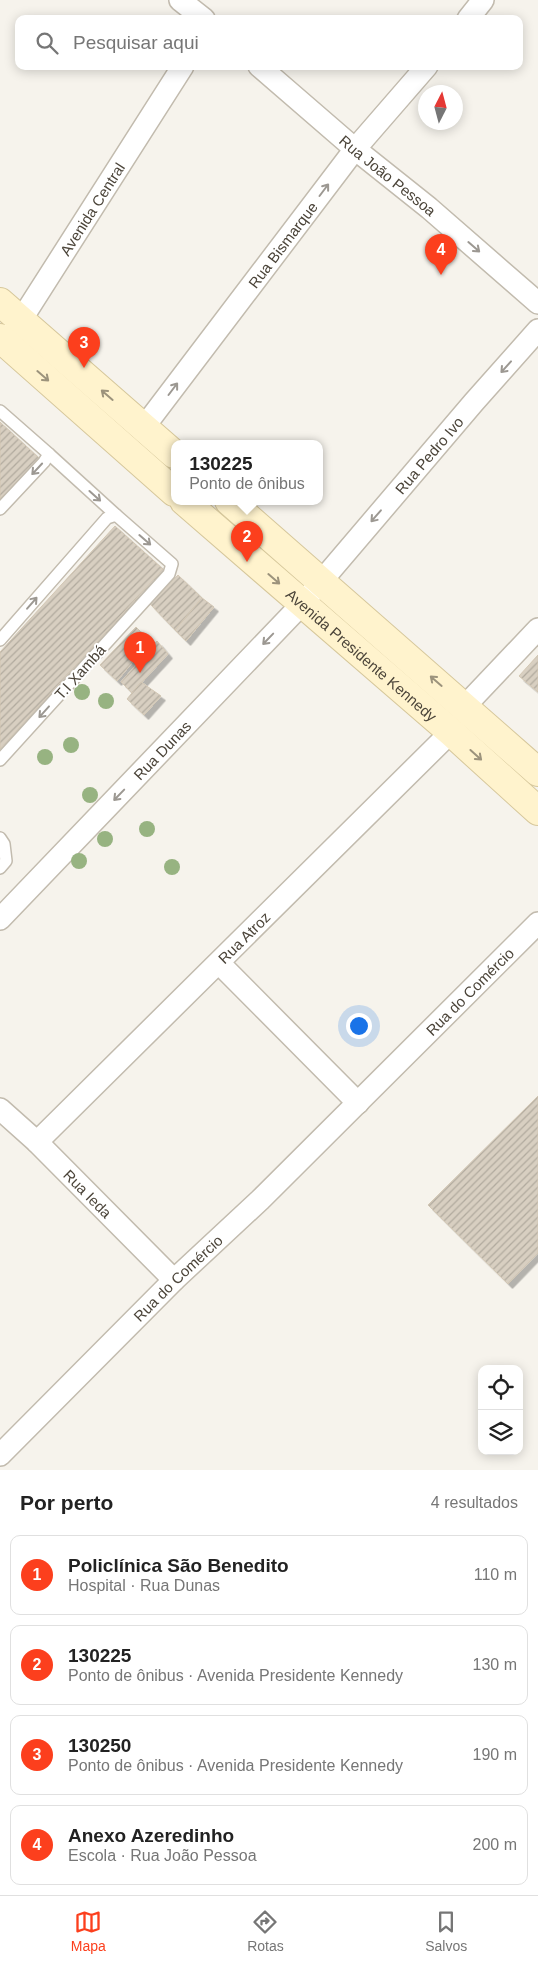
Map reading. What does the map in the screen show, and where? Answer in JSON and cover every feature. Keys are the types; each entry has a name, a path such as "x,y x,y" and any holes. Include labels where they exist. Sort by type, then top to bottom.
{"main road":[{"path":"10,311 171,451"},
{"path":"2,345 171,489"},
{"name":"Avenida Presidente Kennedy","path":"189,505 451,732 538,811"},
{"name":"Avenida Presidente Kennedy","path":"234,505 538,772"}],"street":[{"path":"180,0 199,15"},
{"path":"471,15 483,0"},
{"name":"Avenida Central","path":"2,345 10,311 180,70"},
{"name":"Rua João Pessoa","path":"264,70 355,149 429,208 538,303"},
{"name":"Rua Bismarque","path":"144,427 355,149 424,70"},
{"name":"Rua Pedro Ivo","path":"321,580 538,330"},
{"name":"Rua Dunas","path":"0,919 302,604 321,580"},
{"path":"465,706 538,629"},
{"name":"Rua Atroz","path":"37,1142 220,963 451,732"},
{"name":"Rua do Comércio","path":"0,1455 174,1280 260,1200 538,923"},
{"path":"220,963 358,1103"},
{"name":"Rua Ieda","path":"0,1109 37,1142 174,1280"}],"lane":[{"path":"0,411 116,514 107,518 0,640"},
{"path":"0,509 44,462 48,454"},
{"name":"T.I Xambá","path":"0,760 169,574 172,564 116,514"},
{"path":"0,838 4,844 6,861 0,868"}],"building":[{"path":"0,422 39,458 0,500"},
{"path":"115,526 163,569 0,749 0,652"},
{"path":"178,575 202,598 175,630 150,604"},
{"path":"202,598 214,607 186,641 175,630"},
{"path":"136,627 150,641 117,681 100,665"},
{"path":"157,641 168,654 132,693 121,682"},
{"path":"538,655 538,692 519,676"},
{"path":"141,682 161,696 144,715 127,699"},
{"path":"538,1096 538,1253 508,1284 428,1205"}],"place":[{"name":"Anexo Azeredinho","path":"441,275"},
{"name":"130250","path":"84,368"},
{"name":"130225","path":"247,562"},
{"name":"Policlínica São Benedito","path":"140,673"}]}
